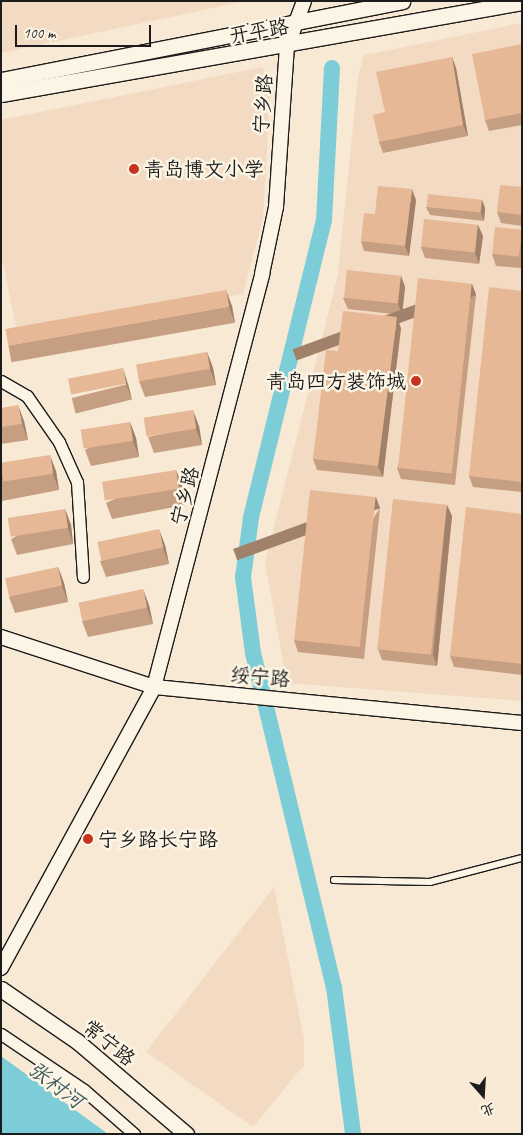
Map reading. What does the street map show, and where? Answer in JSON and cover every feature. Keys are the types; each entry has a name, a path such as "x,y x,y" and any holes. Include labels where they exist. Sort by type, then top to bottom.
{"main road":[{"name":"开平路","path":"1,80 402,1"},
{"name":"开平路","path":"1,94 287,47 522,2"},
{"name":"常宁路","path":"1,989 78,1042 186,1134"},
{"name":"常宁路","path":"1,1000 73,1049 172,1134"}],"street":[{"name":"宁乡路","path":"1,968 154,687 262,274 276,207 287,47 304,1"},
{"path":"1,381 28,396 58,442 77,482 83,577"},
{"name":"绥宁路","path":"1,637 154,687 522,723"},
{"path":"1,1034 84,1090 134,1134"}],"lane":[{"path":"334,880 430,882 522,858"}],"shaded area":[{"path":"1,1 246,1 1,53"},
{"name":"青岛四方装饰城","path":"522,23 522,701 287,683 265,563 338,274 358,77 364,55"},
{"name":"青岛博文小学","path":"262,67 271,82 263,218 243,294 18,336 1,254 1,120"},
{"path":"274,887 304,1039 304,1065 253,1127 146,1052"}],"water":[{"path":"1,1056 108,1134 1,1134"}],"building":[{"path":"522,44 522,113 485,120 472,54"},
{"path":"452,57 463,125 379,142 373,115 385,112 376,72"},
{"path":"500,185 522,187 522,215 497,212"},
{"path":"378,186 412,189 405,246 361,241 364,213 375,214"},
{"path":"428,194 482,200 480,213 427,207"},
{"path":"424,219 478,225 475,252 421,247"},
{"path":"495,227 522,230 519,257 492,254"},
{"path":"347,270 401,276 398,303 344,298"},
{"path":"418,278 472,284 452,474 398,468"},
{"path":"489,287 522,291 522,482 469,476"},
{"path":"226,290 229,307 8,346 5,329"},
{"path":"343,311 397,317 378,466 313,459 326,350 338,351"},
{"path":"207,352 210,369 139,381 136,365"},
{"path":"123,368 126,384 71,394 68,379"},
{"path":"18,405 22,424 1,427 1,408"},
{"path":"193,410 196,429 147,437 144,418"},
{"path":"130,422 133,441 84,449 81,430"},
{"path":"50,455 53,474 4,482 1,463"},
{"path":"176,470 179,489 105,500 102,482"},
{"path":"310,490 376,497 360,647 294,640"},
{"path":"393,499 447,505 431,655 377,649"},
{"path":"466,507 522,514 522,664 450,656"},
{"path":"65,509 68,528 11,537 8,518"},
{"path":"159,529 163,548 101,561 97,542"},
{"path":"58,567 62,586 9,597 5,578"},
{"path":"143,589 147,608 82,621 78,603"}],"waterway":[{"path":"332,68 324,220 251,518 243,577 253,653 334,987 353,1134"}],"place":[{"name":"青岛博文小学","path":"134,169"},
{"name":"青岛四方装饰城","path":"416,381"},
{"name":"宁乡路长宁路","path":"88,839"}],"water label":[{"name":"张村河","path":"56,1085"}]}
